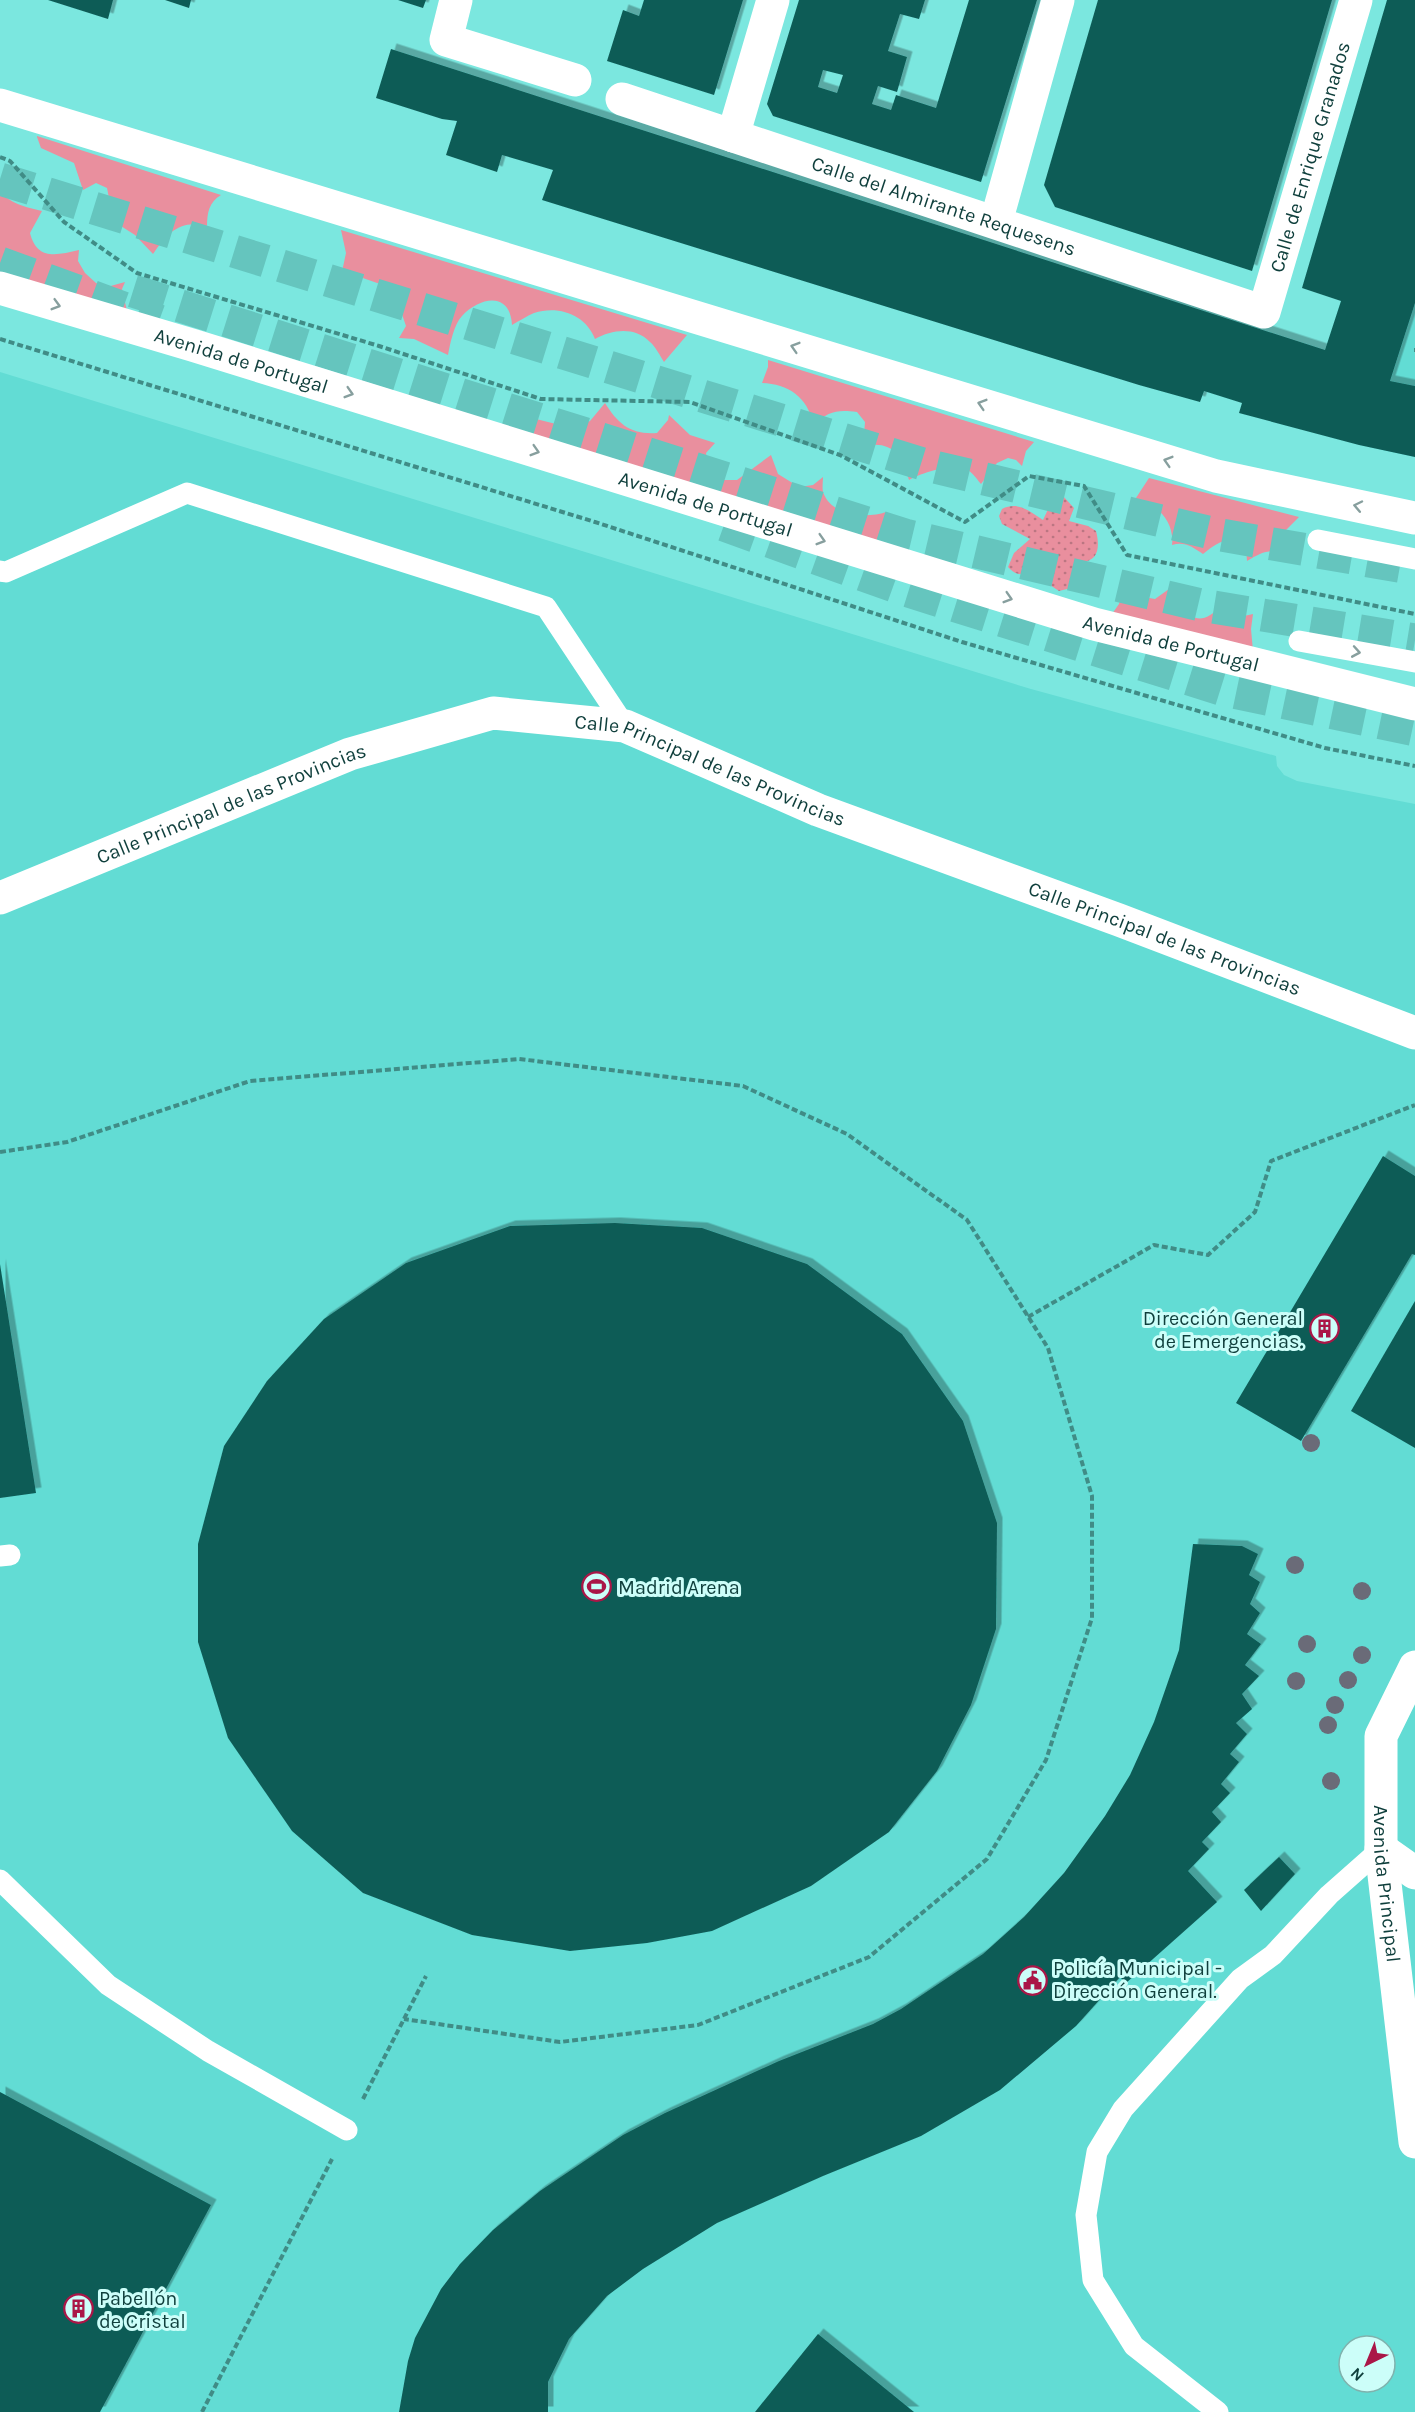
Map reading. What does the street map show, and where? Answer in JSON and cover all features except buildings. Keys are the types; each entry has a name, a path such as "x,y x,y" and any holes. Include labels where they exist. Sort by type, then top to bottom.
{"street":[{"path":"456,0 446,40 575,80"},
{"path":"733,136 773,0"},
{"path":"996,222 1058,0"},
{"name":"Calle de Enrique Granados","path":"1264,312 1356,0"},
{"name":"Calle del Almirante Requesens","path":"622,99 1264,312"},
{"path":"0,105 1216,476 1415,518"},
{"name":"Avenida de Portugal","path":"0,288 192,345 1094,624 1415,704"},
{"name":"Calle Principal de las Provincias","path":"0,898 350,754 493,713 625,726 818,810 1119,920 1415,1033"},
{"name":"Avenida Principal","path":"1415,1667 1381,1736 1381,1849 1415,2142"},
{"path":"1381,1849 1415,1873"}],"lane":[{"path":"0,571 6,572 187,493 546,607 625,726"},
{"path":"1318,540 1415,559"},
{"path":"1299,640 1415,662"},
{"path":"1218,2412 1134,2346 1093,2280 1086,2215 1097,2152 1122,2109 1240,1978 1273,1955 1329,1895 1381,1849"},
{"path":"0,1880 108,1985 208,2051 347,2130"}],"path":[{"path":"0,157 10,161 64,222 137,273 379,346 541,399 690,402 840,455 965,522 1029,476 1084,486 1127,555 1415,614"},
{"path":"0,339 584,518 962,642 1325,748 1415,766"},
{"path":"0,1152 67,1142 250,1081 519,1059 742,1086 847,1134 967,1220 1048,1348 1092,1496 1092,1618 1046,1760 987,1859 869,1957 698,2025 560,2042 404,2019"},
{"path":"1028,1317 1154,1245 1208,1255 1255,1212 1272,1161 1415,1105"},
{"path":"202,2412 426,1976"}],"shaded area":[{"path":"37,136 221,195 210,208 207,226 189,224 175,229 153,254 135,235 113,221 107,210 109,198 107,188 96,183 83,190 74,163 41,148"},
{"path":"0,190 13,202 42,211 30,233 33,242 43,252 56,254 79,250 78,261 85,273 96,283 107,287 125,282 122,289 127,311 0,273"},
{"path":"341,230 687,335 664,362 652,344 637,334 623,331 609,333 595,339 591,331 578,318 553,310 534,313 512,325 506,307 500,302 493,301 477,305 462,316 451,340 448,355 414,339 399,338 406,326 396,297 380,284 360,277 340,281 346,253"},
{"path":"1415,303 1415,457 1369,447"},
{"path":"768,360 1034,442 1026,451 1022,466 1016,460 1008,458 997,463 981,484 968,470 957,466 935,470 909,480 903,462 893,450 879,445 860,447 865,422 857,412 833,412 813,424 802,399 788,389 762,383"},
{"path":"0,372 1031,689 1276,756 1277,766 1284,775 1297,781 1415,804 1415,2412 0,2412"},
{"path":"605,403 620,422 633,430 657,433 668,420 669,415 690,435 715,443 706,453 709,471 720,480 737,480 771,455 778,474 799,487 813,485 823,477 823,492 827,500 841,511 859,515 886,512 884,521 887,545 507,429 521,407 532,418 572,428 590,421"},
{"path":"1149,478 1299,517 1284,532 1284,554 1274,551 1265,552 1247,561 1246,547 1229,540 1219,543 1203,554 1184,544 1172,545 1171,529 1163,515 1150,505 1134,501"},
{"path":"1063,496 1074,508 1069,521 1088,526 1096,531 1098,547 1092,559 1081,562 1081,577 1071,588 1059,591 1050,585 1045,564 1026,574 1017,574 1008,567 1014,553 1030,539 1002,524 999,516 1002,509 1013,506 1023,508 1043,520 1051,503"},
{"path":"1169,589 1179,605 1191,616 1205,618 1221,605 1231,615 1253,614 1251,629 1253,651 1112,614 1119,604 1121,593 1155,599"}],"tunnel":[{"path":"0,179 926,465 1216,534 1415,569"},
{"path":"0,263 159,321"},
{"path":"133,291 905,535 1201,605 1415,640"},
{"path":"724,525 905,590 1224,690 1415,730"}],"place":[{"name":"Dirección General de Emergencias.","path":"1324,1329"},
{"name":"Madrid Arena","path":"597,1587"},
{"name":"Policía Municipal - Dirección General.","path":"1032,1980"},
{"name":"Pabellón de Cristal","path":"78,2309"}]}
